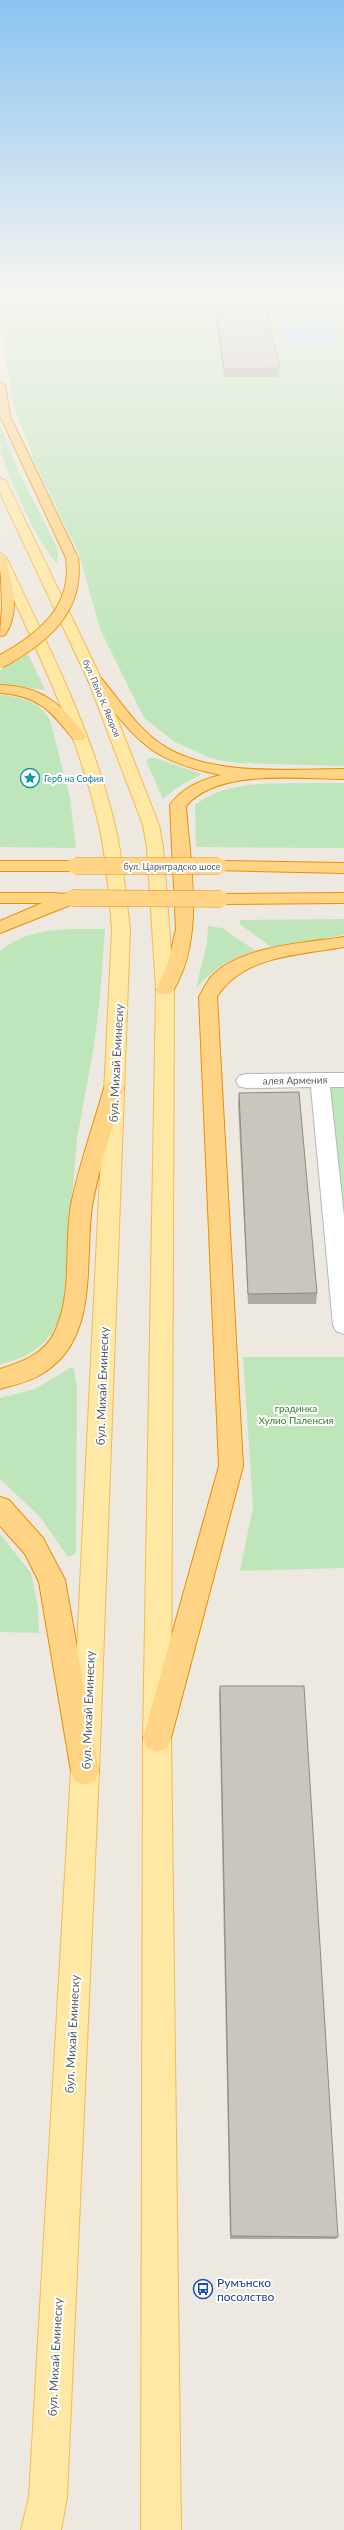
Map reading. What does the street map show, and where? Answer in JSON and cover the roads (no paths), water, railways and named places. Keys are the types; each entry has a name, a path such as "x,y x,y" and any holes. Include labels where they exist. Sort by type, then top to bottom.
{"highway":[{"path":"0,662 32,641 59,615 74,584 75,570 72,558 10,427 4,411"},
{"path":"0,558 9,602 6,621 0,632"},
{"path":"95,680 150,742 167,754 204,767 232,772 344,774"},
{"path":"0,689 32,695 50,703 57,709 78,738"},
{"path":"165,990 177,964 185,928 178,806 182,799 202,786 231,778 275,773"},
{"name":"бул. Цариградско шосе","path":"0,866 219,866 344,868"},
{"path":"0,898 344,898"},
{"path":"0,928 28,914 72,898"},
{"path":"0,916 28,914"},
{"path":"157,1738 231,1466 208,997 214,983 220,977 245,962 344,942"},
{"path":"0,1379 26,1372 44,1362 63,1342 68,1330 73,1312 82,1205 114,1088"},
{"path":"0,1508 34,1546 52,1580 85,1771"}],"main road":[{"name":"бул. Пейо К. Яворов","path":"0,481 95,680 151,825 155,847 162,929 165,990"},
{"path":"0,558 54,674 78,738"},
{"name":"бул. Михай Еминеску","path":"41,2530 48,2497 85,1771 121,946 117,890 104,814 78,738"},
{"path":"161,2530 157,1738 165,990"}],"street":[{"path":"320,1080 343,1325"},
{"name":"алея Армения","path":"246,1081 344,1080"}],"place":[{"name":"Герб на София","path":"30,778"},
{"name":"Румънско посолство","path":"203,2289"}],"park label":[{"name":"градинка Хулио Паленсия","path":"296,1414"}]}
